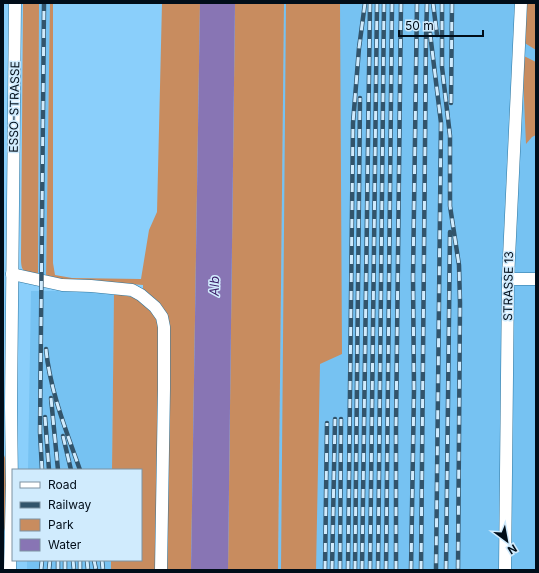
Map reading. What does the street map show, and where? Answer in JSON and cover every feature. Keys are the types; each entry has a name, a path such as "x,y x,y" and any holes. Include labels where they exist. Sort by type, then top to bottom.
{"street":[{"name":"ESSO-STRASSE","path":"10,570 7,406 12,343 15,3"},
{"name":"STRASSE 13","path":"505,570 508,278 521,3"},
{"path":"12,274 62,285 132,290 141,295 162,317 164,328 164,389 161,570"},
{"path":"508,278 536,279"},
{"path":"3,362 12,343"}],"shaded area":[{"path":"39,3 50,3 46,278 38,275"},
{"path":"284,3 536,3 536,570 278,570"},
{"path":"31,291 114,291 112,469 28,469"},
{"path":"27,561 111,561 111,570 27,570"}],"green space":[{"path":"23,3 39,3 38,275 26,272 22,268 21,262"},
{"path":"50,3 53,3 53,263 55,275 72,278 141,279 149,230 157,212 162,3 200,3 191,570 165,570 167,324 143,291 143,285 46,278"},
{"path":"235,3 284,3 278,570 228,570"},
{"path":"286,3 340,3 342,354 320,364 316,570 281,570"},
{"path":"525,3 536,3 536,50 523,42"},
{"path":"522,55 536,62 536,135 526,144"},
{"path":"114,291 127,296 140,298 159,317 158,570 111,570 111,561 142,561 142,469 112,469"},
{"path":"3,453 6,460 9,515 3,535"}],"water":[{"name":"Alb","path":"200,3 235,3 228,570 191,570"}],"railway":[{"path":"42,469 40,432 44,3"},
{"path":"348,570 353,123 359,48 365,3"},
{"path":"362,570 370,3"},
{"path":"370,570 377,3"},
{"path":"378,570 384,3"},
{"path":"386,570 392,3"},
{"path":"396,570 396,426 401,3"},
{"path":"411,570 417,3"},
{"path":"421,570 427,3"},
{"path":"433,3 437,35"},
{"path":"442,3 442,67 450,136 450,206 459,265 458,570"},
{"path":"451,103 452,3"},
{"path":"430,33 441,123 436,570"},
{"path":"355,570 360,98"},
{"path":"446,570 450,232"},
{"path":"46,349 55,395 80,469"},
{"path":"51,398 58,469"},
{"path":"45,417 49,469"},
{"path":"332,570 335,419"},
{"path":"340,570 341,419"},
{"path":"325,570 327,423"},
{"path":"63,436 71,469"},
{"path":"41,570 42,561"},
{"path":"49,570 50,561"},
{"path":"58,561 58,570"},
{"path":"65,561 65,570"},
{"path":"73,561 74,570"},
{"path":"80,561 80,570"},
{"path":"87,561 88,570"},
{"path":"94,561 96,570"},
{"path":"102,561 103,570"}]}
